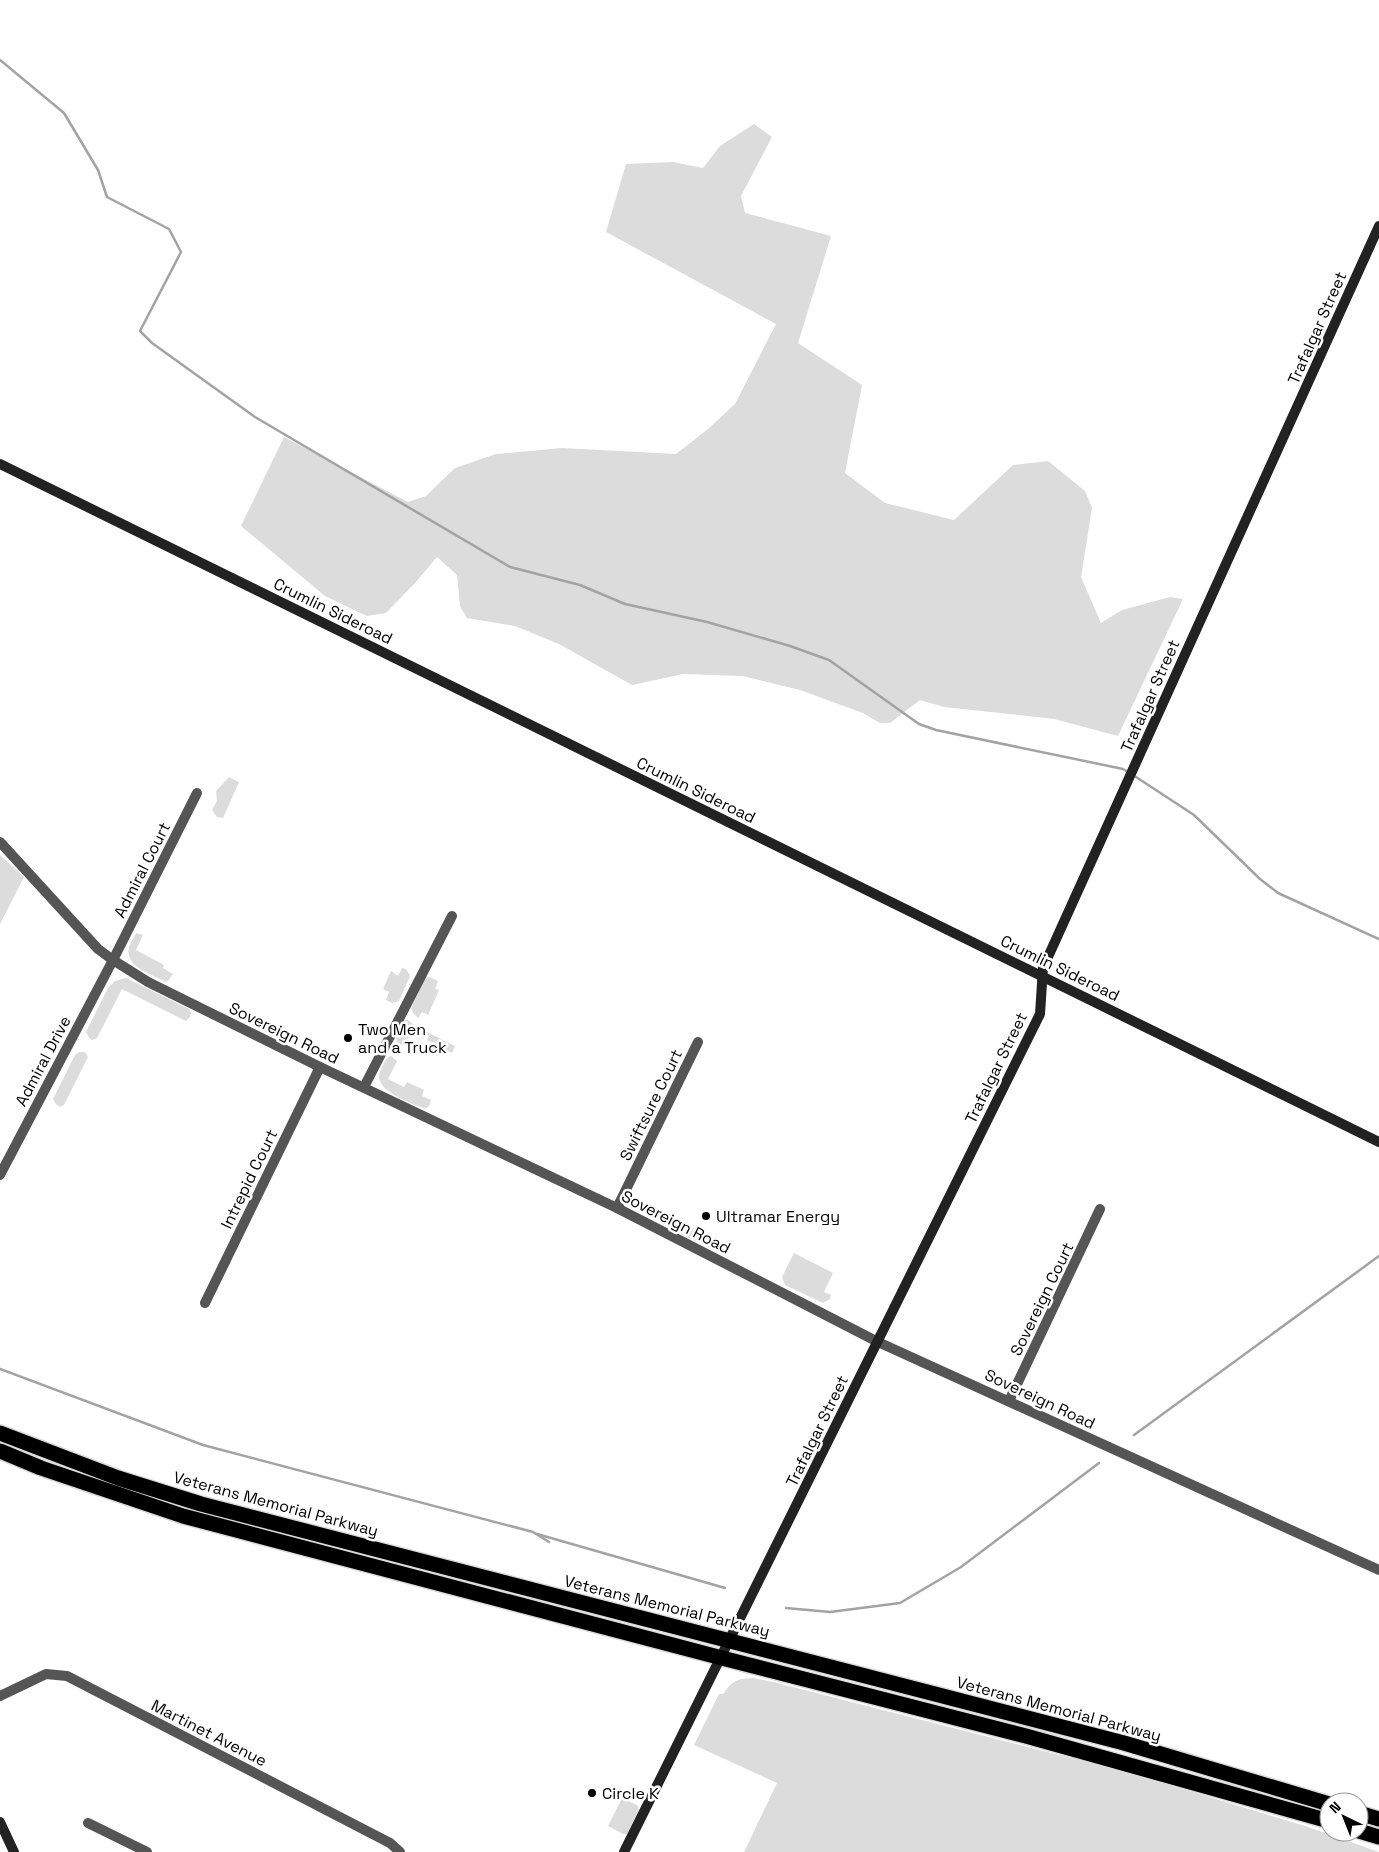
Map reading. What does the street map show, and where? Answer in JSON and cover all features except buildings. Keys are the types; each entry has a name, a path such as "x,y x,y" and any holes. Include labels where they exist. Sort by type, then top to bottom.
{"highway":[{"name":"Veterans Memorial Parkway","path":"0,1433 118,1478 201,1504 1124,1743 1319,1801"},
{"path":"0,1451 41,1468 183,1516 1026,1736 1319,1818"}],"main road":[{"name":"Trafalgar Street","path":"624,1852 722,1658 1040,1014 1043,968 1379,226"},
{"name":"Crumlin Sideroad","path":"0,464 1379,1142"},
{"path":"0,1822 14,1852"}],"street":[{"name":"Admiral Court","path":"113,960 197,794"},
{"name":"Sovereign Road","path":"0,842 98,949 148,982 320,1068 364,1087 617,1208 878,1342 1377,1566"},
{"path":"364,1087 452,916"},
{"name":"Admiral Drive","path":"0,1175 113,960"},
{"name":"Swiftsure Court","path":"617,1208 698,1042"},
{"name":"Intrepid Court","path":"205,1303 320,1068"},
{"name":"Sovereign Court","path":"1009,1401 1100,1209"},
{"name":"Martinet Avenue","path":"0,1696 46,1674 67,1676 390,1843 400,1852"},
{"path":"88,1823 147,1852"}],"shaded area":[{"path":"754,124 772,137 741,196 745,213 831,236 798,343 862,385 845,473 885,503 954,520 1013,465 1048,461 1085,491 1092,508 1081,577 1101,623 1122,610 1170,597 1183,599 1118,736 1054,719 944,707 920,700 890,723 880,723 863,713 800,690 743,676 683,674 632,685 559,644 515,626 467,618 460,606 457,575 437,557 386,613 367,616 325,596 241,526 284,437 408,502 426,496 455,468 496,454 562,448 676,454 708,429 735,404 776,324 606,232 626,164 673,162 703,168 720,146"},
{"path":"229,777 239,782 223,818 217,817 212,810 217,801 216,791"},
{"path":"0,855 24,877 0,924"},
{"path":"136,933 143,935 136,950 164,965 163,968 173,974 167,982 141,969 131,960 129,947"},
{"path":"402,968 406,969 410,976 399,1001 392,1003 386,1000 389,992 383,989 391,971 398,976"},
{"path":"429,977 438,981 435,989 439,990 428,1015 422,1012 418,1018 411,1008 424,980"},
{"path":"126,978 189,1009 190,1017 186,1021 122,989 97,1038 92,1040 86,1032 108,988 115,981"},
{"path":"404,1020 408,1020 415,1026 455,1046 452,1053 427,1040 429,1036 414,1028 403,1046 397,1042 396,1038"},
{"path":"79,1052 85,1052 88,1057 64,1105 60,1107 53,1099 75,1055"},
{"path":"391,1056 397,1061 388,1079 404,1087 407,1082 424,1090 422,1096 431,1100 429,1106 425,1109 397,1097 380,1082 381,1069 387,1058"},
{"path":"671,1219 726,1245 724,1250 718,1252 673,1230 670,1225"},
{"path":"794,1253 833,1273 824,1292 831,1295 830,1299 823,1303 785,1285 782,1277"},
{"path":"753,1678 773,1682 1094,1764 1305,1826 1319,1831 1319,1842 1351,1842 1379,1852 744,1852 777,1783 694,1745 719,1694 723,1694 736,1681"},
{"path":"622,1798 637,1805 639,1809 627,1834 623,1834 608,1826"}],"waterway":[{"path":"0,60 64,113 98,170 107,197 169,229 181,252 140,331 152,343 255,417 510,567 580,585 625,604 707,622 790,646 829,660 919,724 936,730 1123,769 1128,772"},
{"path":"1133,775 1194,815 1260,879 1278,893 1379,939"},
{"path":"1134,1435 1379,1256"},
{"path":"0,1369 203,1445 533,1532 549,1542"},
{"path":"786,1608 830,1612 900,1603 961,1567 1099,1463"},
{"path":"537,1534 725,1588"}],"place":[{"name":"Two Men and a Truck","path":"348,1038"},
{"name":"Ultramar Energy","path":"706,1216"},
{"name":"Circle K","path":"592,1793"}]}
